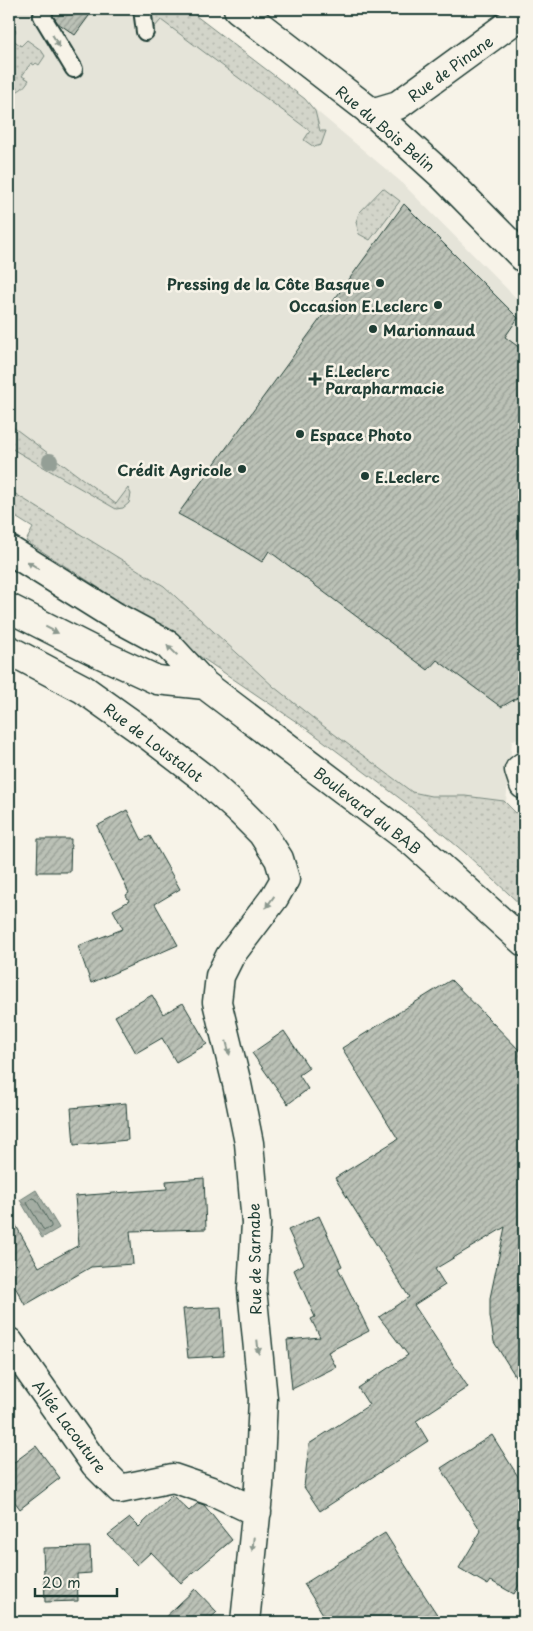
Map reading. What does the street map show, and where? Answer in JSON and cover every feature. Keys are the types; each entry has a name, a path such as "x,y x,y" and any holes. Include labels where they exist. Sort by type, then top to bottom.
{"street":[{"name":"Rue du Bois Belin","path":"238,9 371,113 444,177 524,258"},
{"name":"Rue de Pinane","path":"371,113 398,105 524,13"},
{"name":"Boulevard du BAB","path":"9,550 116,617 168,645 206,685 414,844 524,942"},
{"path":"9,608 157,680 206,685"},
{"name":"Rue de Loustalot","path":"9,650 83,689 149,736 200,776 241,812 262,833 278,858"},
{"name":"Rue de Sarnabe","path":"245,1622 257,1512 263,1399 252,1289 256,1223 249,1143 217,1002 220,976 230,956 274,898 285,879 278,858"},
{"name":"Allée Lacouture","path":"9,1342 95,1464 120,1488 173,1478 217,1493 257,1512"}],"lane":[{"path":"142,9 145,32"},
{"path":"44,12 42,16 74,68"}],"shaded area":[{"path":"9,9 186,9 294,92 400,181 524,306 524,734 512,741 506,802 413,800 9,502"},
{"path":"152,9 187,9 305,99 315,111 320,131 326,131 321,145 314,147 304,140 310,131 161,20 154,28"},
{"path":"9,26 16,31 11,38 21,46 27,40 41,50 45,56 39,65 31,63 22,76 29,80 25,86 18,91 9,93"},
{"path":"383,188 400,201 370,240 359,234 356,222 359,213"},
{"path":"9,424 116,504 128,488 131,494 129,503 123,508 116,509 9,447"},
{"path":"9,490 164,586 274,687 412,792 431,796 465,796 504,801 524,821 524,908 464,852 406,803 310,731 93,584 26,541 33,528 9,513"}],"water":[{"path":"36,1190 59,1228 42,1238 20,1200"}],"building":[{"path":"53,9 94,9 75,35 58,23 53,16"},
{"name":"E.Leclerc","path":"404,204 518,318 505,337 524,351 524,694 501,707 437,660 428,670 269,551 262,562 178,514"},
{"path":"127,810 142,840 150,836 180,889 155,904 178,945 91,983 78,946 123,929 113,910 129,901 126,895 129,893 97,826"},
{"path":"38,839 71,839 70,872 37,872"},
{"path":"451,980 524,1055 524,1390 494,1342 490,1316 490,1298 505,1227 435,1269 445,1285 414,1305 468,1387 416,1421 428,1441 320,1511 304,1487 309,1444 369,1405 358,1388 408,1355 379,1317 409,1297 335,1178 398,1139 342,1048"},
{"path":"152,995 163,1014 183,1003 207,1044 176,1062 162,1038 136,1053 115,1016"},
{"path":"284,1031 309,1068 299,1075 308,1089 288,1104 252,1053"},
{"path":"126,1103 128,1140 74,1145 71,1108"},
{"path":"204,1178 206,1229 130,1231 133,1264 91,1267 25,1305 9,1276 9,1213 39,1267 79,1245 75,1196 167,1189 166,1181"},
{"path":"319,1216 342,1266 338,1268 369,1331 328,1352 336,1367 292,1389 287,1340 320,1337 311,1319 315,1317 294,1270 304,1264 288,1230"},
{"path":"221,1307 224,1356 188,1358 183,1309"},
{"path":"492,1435 524,1486 524,1576 514,1594 491,1581 488,1585 459,1568 481,1531 441,1468"},
{"path":"36,1446 60,1478 20,1509 9,1494 9,1466"},
{"path":"172,1495 189,1511 198,1503 204,1505 232,1540 181,1583 151,1552 137,1565 108,1535 130,1518 139,1527"},
{"path":"385,1533 442,1622 328,1622 304,1584"},
{"path":"90,1547 91,1573 77,1574 78,1601 45,1602 43,1548"},
{"path":"195,1589 217,1612 206,1622 160,1622"}],"place":[{"name":"Pressing de la Côte Basque","path":"380,283"},
{"name":"Occasion E.Leclerc","path":"438,305"},
{"name":"Marionnaud","path":"373,329"},
{"name":"E.Leclerc Parapharmacie","path":"315,379"},
{"name":"Espace Photo","path":"300,434"},
{"name":"Crédit Agricole","path":"242,469"},
{"name":"E.Leclerc","path":"365,476"}]}
